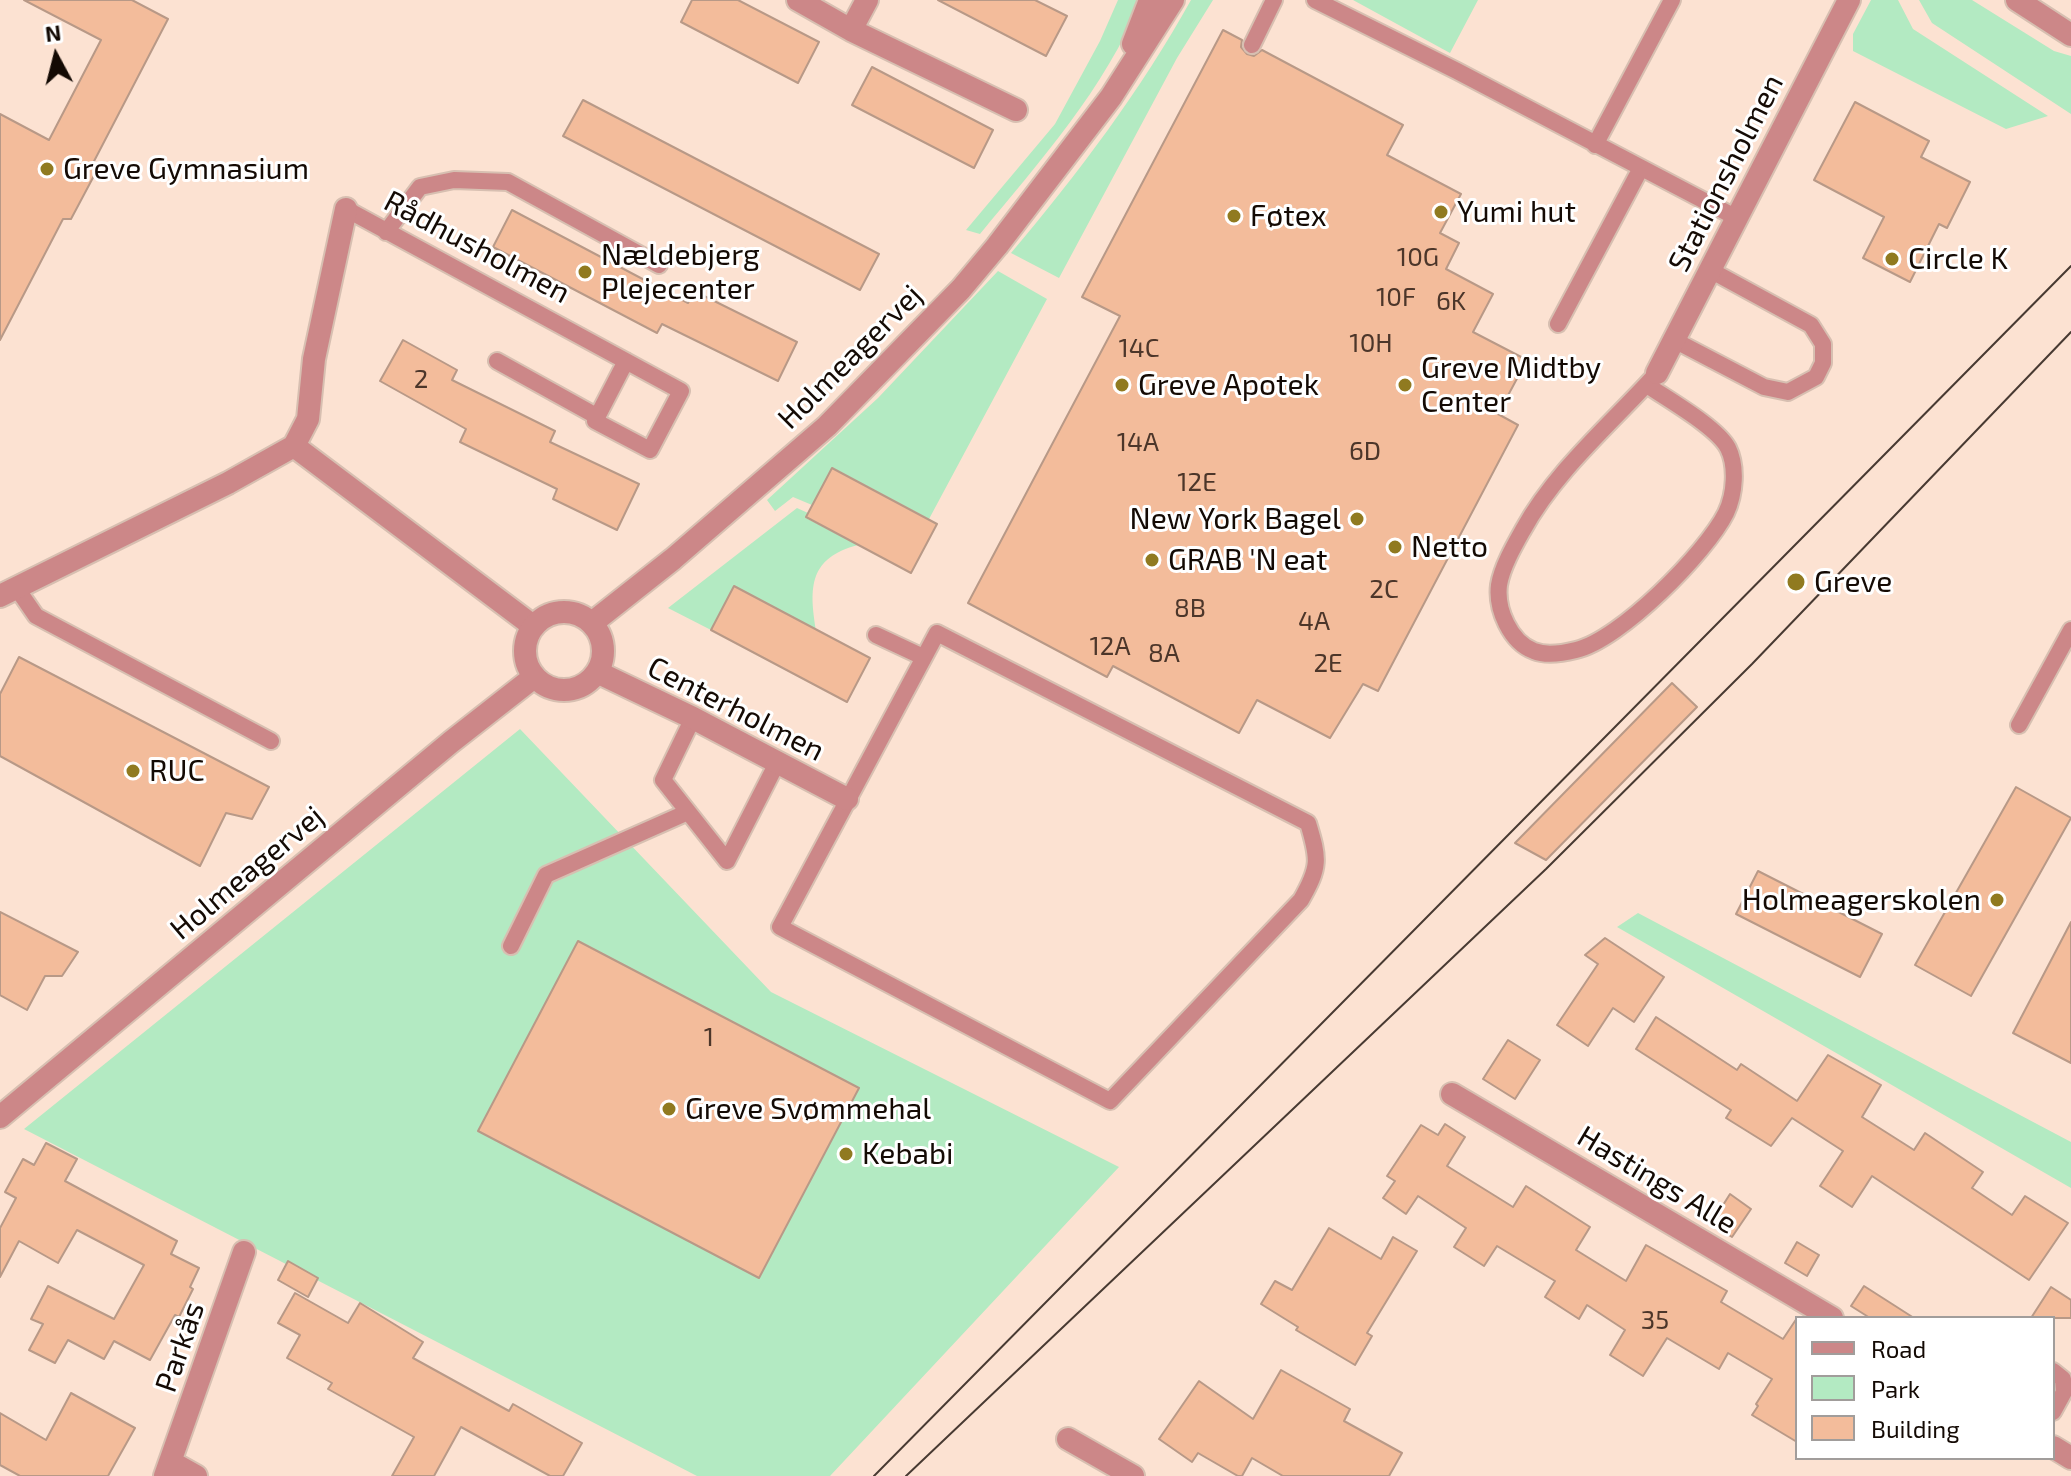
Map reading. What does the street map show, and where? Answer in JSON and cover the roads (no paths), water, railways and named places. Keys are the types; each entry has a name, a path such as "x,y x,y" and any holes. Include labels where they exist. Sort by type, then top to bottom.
{"street":[{"path":"798,0 851,30 1016,110"},
{"path":"851,30 867,0"},
{"name":"Holmeagervej","path":"1111,97 1150,0"},
{"name":"Holmeagervej","path":"592,623 673,559 827,426 961,289 1111,97 1173,0"},
{"name":"Stationsholmen","path":"1652,379 1849,0"},
{"path":"2017,0 2071,35"},
{"name":"Rådhusholmen","path":"294,446 308,419 314,359 346,209"},
{"path":"8,592 228,483 294,446 533,626"},
{"path":"569,611 592,623 600,634 602,660 587,683 574,689 559,690 545,686 534,677 524,651 526,638 533,626 543,617 569,611"},
{"name":"Centerholmen","path":"597,672 693,718 847,799"},
{"name":"Holmeagervej","path":"0,1117 451,742 534,677"},
{"name":"Hastings Alle","path":"1452,1094 1829,1316"},
{"name":"Parkås","path":"196,1476 168,1469 244,1252"},
{"path":"1068,1439 1133,1476"}],"lane":[{"path":"1252,45 1274,0"},
{"path":"1315,0 1737,218"},
{"path":"1595,145 1672,0"},
{"path":"1558,324 1641,168"},
{"path":"386,232 420,187 454,180 508,182 659,265"},
{"name":"Rådhusholmen","path":"346,209 681,391 650,450 595,421 598,417"},
{"path":"1674,340 1764,387 1788,392 1816,377 1823,363 1823,344 1811,325 1710,270"},
{"path":"497,361 598,417 626,361"},
{"path":"1652,379 1717,434 1728,448 1734,491 1726,514 1708,539 1648,604 1609,637 1578,650 1552,654 1534,651 1518,639 1506,624 1499,603 1499,585 1505,567 1545,495 1652,379"},
{"path":"8,592 36,616 271,741"},
{"path":"2019,725 2071,630"},
{"path":"937,633 1308,823 1318,855 1312,881 1301,900 1110,1101 780,927 847,799 937,633"},
{"path":"876,635 923,657"},
{"path":"693,718 663,780 727,861 777,763"},
{"path":"511,946 546,875 688,812"},
{"path":"2055,1373 2063,1379 2064,1392 2055,1408"}],"tram line":[{"path":"874,1476 2071,266"},
{"path":"906,1476 1546,869 1752,664 2071,332"}],"place":[{"name":"Greve Gymnasium","path":"47,169"},
{"name":"Yumi hut","path":"1441,212"},
{"name":"Føtex","path":"1234,216"},
{"name":"Circle K","path":"1892,259"},
{"name":"Nældebjerg Plejecenter","path":"585,272"},
{"name":"Greve Apotek","path":"1122,385"},
{"name":"Greve Midtby Center","path":"1405,385"},
{"name":"New York Bagel","path":"1357,519"},
{"name":"Netto","path":"1395,547"},
{"name":"GRAB 'N eat","path":"1152,560"},
{"name":"Greve","path":"1796,582"},
{"name":"RUC","path":"133,771"},
{"name":"Holmeagerskolen","path":"1997,900"},
{"name":"Greve Svømmehal","path":"669,1109"},
{"name":"Kebabi","path":"846,1154"}]}
